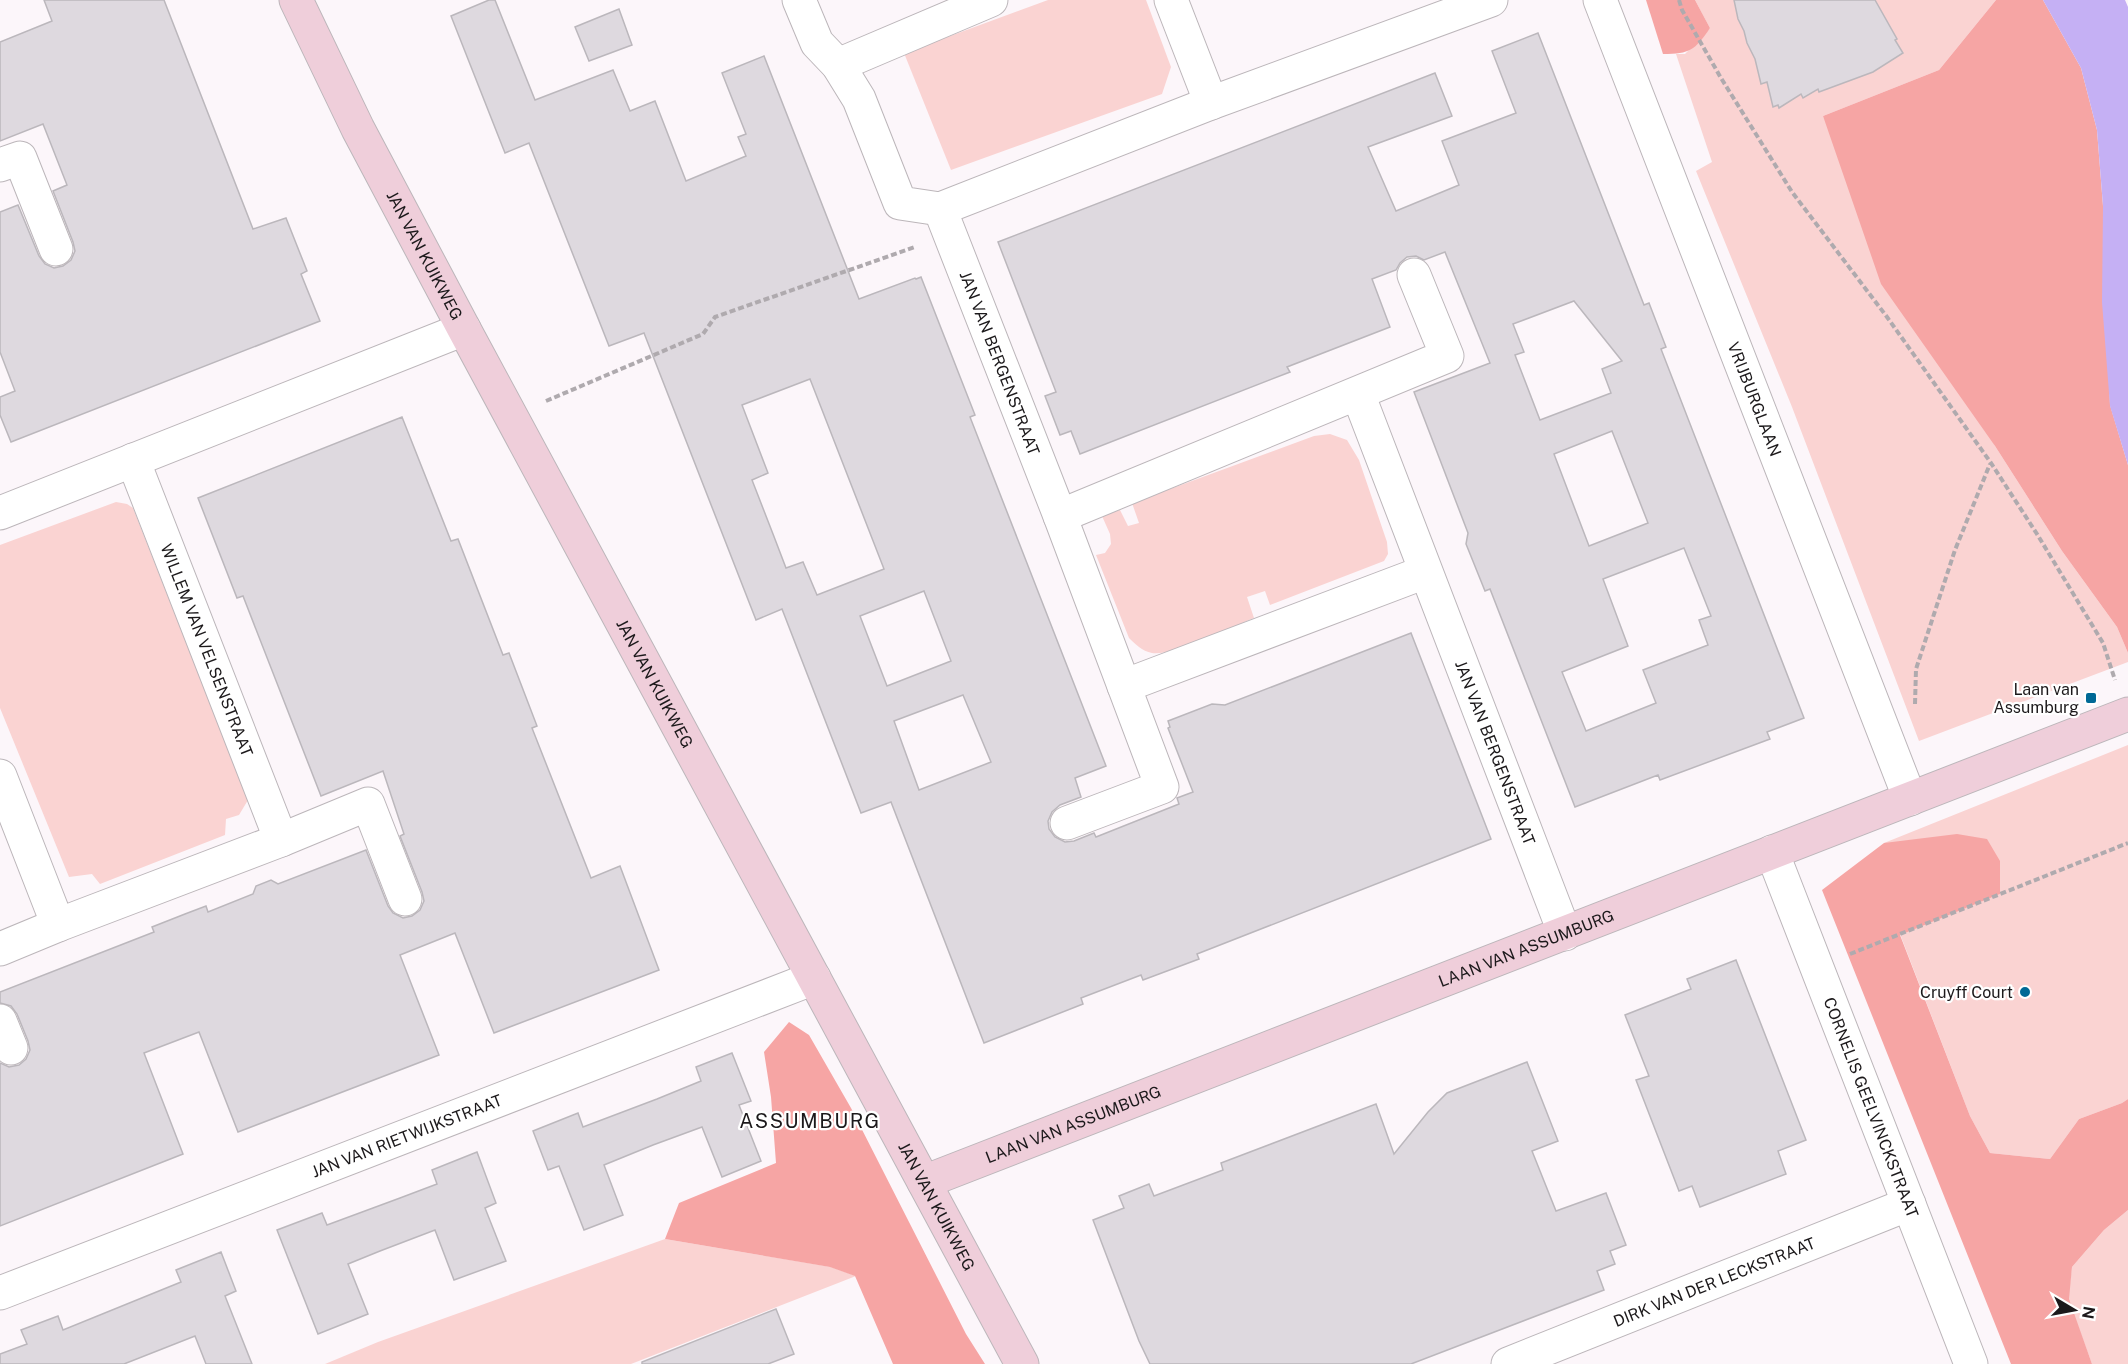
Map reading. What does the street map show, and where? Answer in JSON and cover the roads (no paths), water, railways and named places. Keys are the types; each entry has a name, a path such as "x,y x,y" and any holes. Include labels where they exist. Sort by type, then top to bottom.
{"street":[{"name":"JAN VAN KUIKWEG","path":"296,0 358,129 464,329 1022,1364"},
{"path":"799,0 817,43 838,65 859,99 900,202 944,222 1210,103 1491,0"},
{"path":"838,65 991,0"},
{"path":"1171,0 1210,103"},
{"name":"VRIJBURGLAAN","path":"1600,0 1910,799"},
{"path":"0,165 20,158 56,249"},
{"name":"JAN VAN BERGENSTRAAT","path":"944,222 1060,516 1162,787 1067,823"},
{"path":"1060,516 1447,356 1414,275"},
{"path":"0,513 464,329"},
{"name":"JAN VAN BERGENSTRAAT","path":"1358,394 1565,934"},
{"name":"WILLEM VAN VELSENSTRAAT","path":"133,460 281,840"},
{"path":"1124,686 1425,572"},
{"name":"LAAN VAN ASSUMBURG","path":"924,1182 2127,715"},
{"path":"0,776 58,925"},
{"path":"0,949 368,804 405,899"},
{"name":"CORNELIS GEELVINCKSTRAAT","path":"1772,852 1971,1364"},
{"name":"JAN VAN RIETWIJKSTRAAT","path":"0,1293 814,978"},
{"name":"DIRK VAN DER LECKSTRAAT","path":"1516,1362 1909,1204"}],"place":[{"name":"Laan van Assumburg","path":"2091,698"},
{"name":"Cruyff Court","path":"2025,992"}],"district":[{"name":"ASSUMBURG","path":"810,1121"}]}
